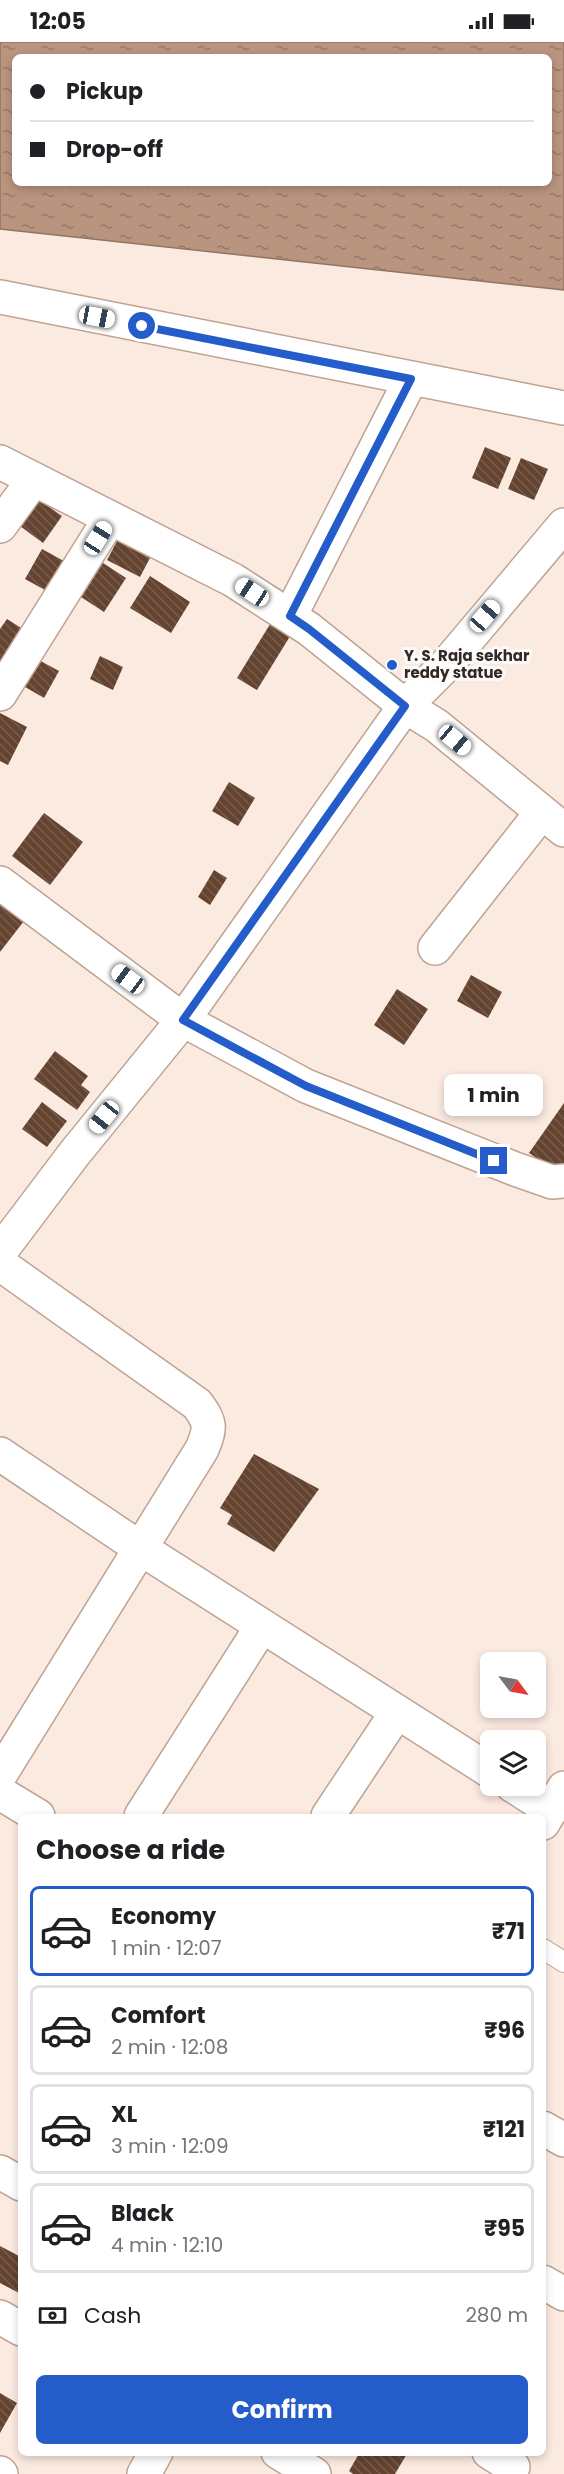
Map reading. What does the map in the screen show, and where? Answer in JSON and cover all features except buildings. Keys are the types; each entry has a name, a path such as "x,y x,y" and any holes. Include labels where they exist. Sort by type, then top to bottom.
{"street":[{"path":"0,297 564,408"},
{"path":"290,616 411,379"},
{"path":"0,462 233,580 290,616 405,706 437,726 553,821 435,948"},
{"path":"0,526 34,479"},
{"path":"0,694 110,518"},
{"path":"0,1252 74,1154 183,1020 405,706 446,665 564,525"},
{"path":"0,883 183,1020 306,1086 515,1169 552,1182 564,1181"},
{"path":"0,1264 197,1404 208,1419 209,1432 202,1449 0,1775"},
{"path":"0,1454 140,1548 480,1766"},
{"path":"142,1814 262,1626"},
{"path":"329,1814 397,1712"},
{"path":"0,1793 35,1814"},
{"path":"532,1796 553,1807"},
{"path":"546,2130 564,2140"},
{"path":"0,2172 18,2182"},
{"path":"546,2284 564,2294"},
{"path":"0,2318 18,2327"},
{"path":"144,2474 154,2456"},
{"path":"285,2456 314,2474"}],"lane":[{"path":"546,1951 564,1962"}],"water":[{"path":"0,42 564,42 564,290 0,229"}],"place":[{"name":"Y. S. Raja sekhar reddy statue","path":"392,665"}],"route":[{"path":"142,326 411,379 290,616 405,706 183,1020 306,1086 494,1161"}]}
